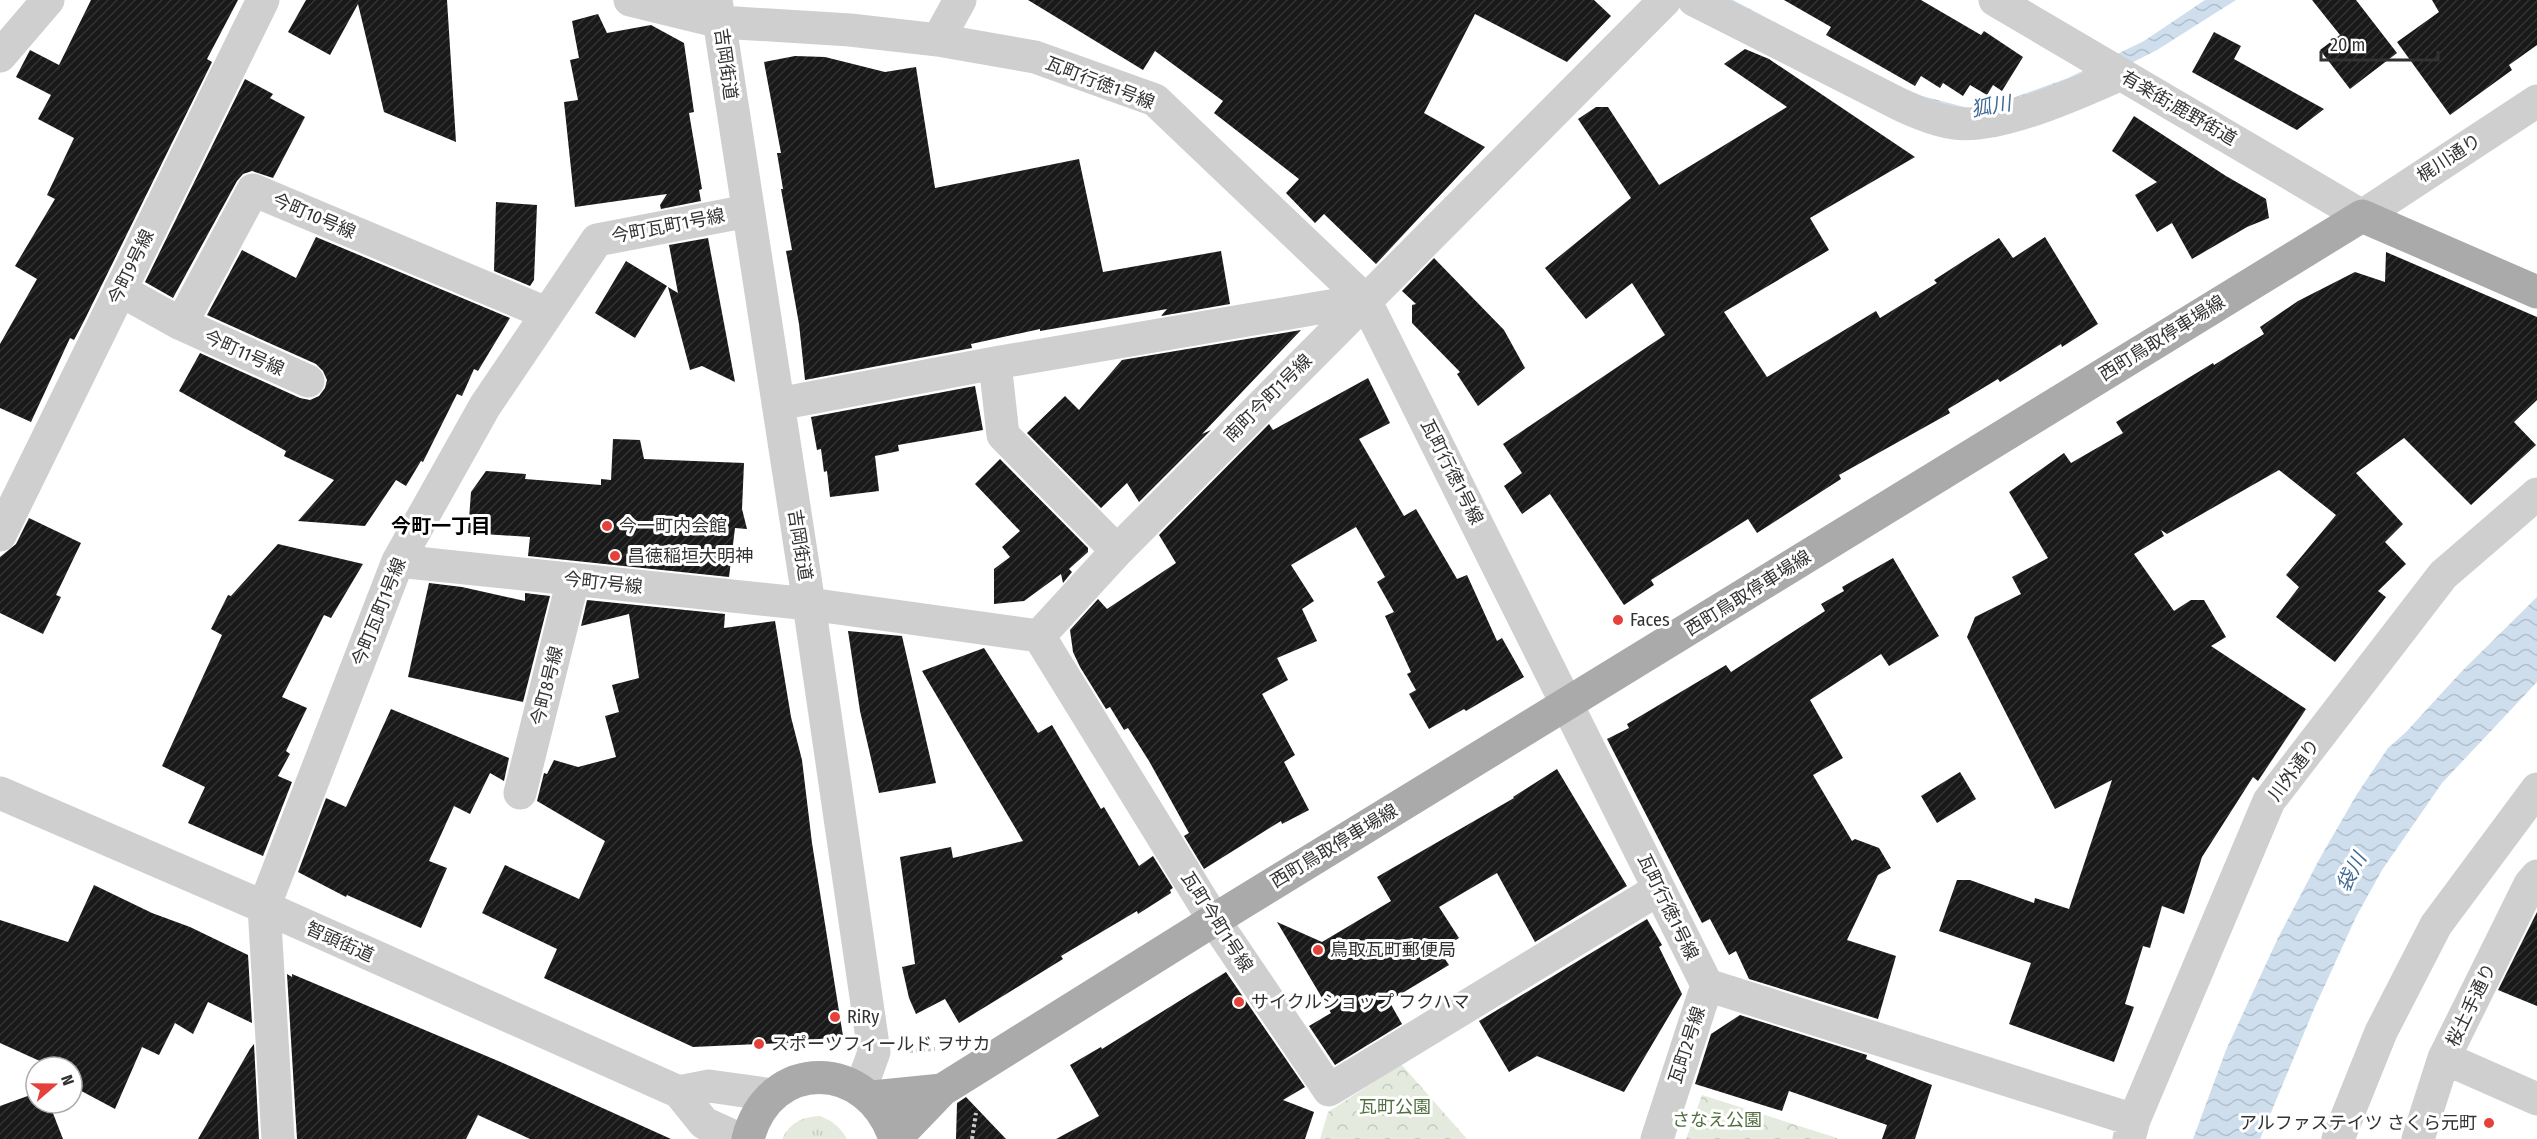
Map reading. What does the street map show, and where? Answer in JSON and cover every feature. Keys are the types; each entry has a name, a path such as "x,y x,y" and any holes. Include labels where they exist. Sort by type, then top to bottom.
{"main road":[{"path":"2362,216 2531,283"},
{"name":"西町鳥取停車場線","path":"748,1139 761,1108 773,1095 794,1083 816,1077 839,1080 866,1093 890,1123 895,1139 942,1090 1214,920 2362,216"},
{"name":"西町鳥取停車場線","path":"866,1093 942,1090"}],"street":[{"path":"0,56 48,0"},
{"name":"今町9号線","path":"0,535 263,0"},
{"name":"瓦町行徳1号線","path":"630,0 939,40 1035,57 1155,100 1365,300 1707,985"},
{"path":"939,40 960,0"},
{"name":"南町今町1号線","path":"1039,636 1117,551 1665,0"},
{"path":"1694,0 1901,105 1926,116 1956,123 1982,122 2039,108 2067,99 2121,74"},
{"name":"有楽街;鹿野街道","path":"1995,0 2362,216"},
{"name":"吉岡街道","path":"718,11 809,604 874,1052 866,1093"},
{"name":"梶川通り","path":"2362,216 2537,101"},
{"name":"今町10号線","path":"181,324 254,190 546,313"},
{"name":"今町瓦町1号線","path":"278,1139 264,907 398,561 485,406 597,240 748,211"},
{"path":"120,290 181,324"},
{"path":"778,404 995,363 1365,300"},
{"name":"今町11号線","path":"181,324 308,381"},
{"path":"995,363 1003,435 1117,551"},
{"name":"川外通り","path":"2132,1130 2269,801 2443,575 2537,494"},
{"name":"今町7号線","path":"398,561 809,604"},
{"name":"今町8号線","path":"520,793 573,580"},
{"path":"809,604 1039,636"},
{"name":"瓦町今町1号線","path":"1039,636 1214,920 1329,1090 1659,888"},
{"path":"2338,1139 2381,1032 2436,924 2537,789"},
{"name":"智頭街道","path":"0,794 264,907 680,1092 704,1123 739,1139"},
{"name":"桜土手通り","path":"2418,1139 2444,1058 2530,884 2537,876"},
{"path":"1707,985 2132,1130"},
{"name":"瓦町2号線","path":"1657,1139 1707,985"},
{"path":"2444,1058 2537,1099"},
{"path":"680,1092 709,1086 773,1095"}],"path":[{"path":"909,1051 938,1049"}],"green space":[{"name":"瓦町公園","path":"1401,1064 1467,1139 1320,1139 1328,1112"},
{"name":"さなえ公園","path":"1702,1095 1837,1138 1837,1139 1686,1139"},
{"path":"820,1116 836,1125 847,1139 782,1139 797,1122"}],"water":[{"name":"狐川","path":"1708,0 1733,0 1888,82 1922,96 1972,109 2013,98 2068,78 2144,41 2205,0 2236,0 2157,50 2084,87 1968,119"},
{"name":"袋川","path":"2537,597 2537,682 2442,783 2382,870 2356,917 2314,1009 2260,1139 2193,1139 2226,1050 2278,938 2357,794 2388,748"}],"building":[{"path":"91,0 238,0 207,59 212,62 84,321 74,340 70,338 31,422 0,408 0,344 37,279 15,266 55,199 47,195 74,138 38,119 51,95 16,77 30,50 59,65"},
{"path":"306,0 447,0 456,142 384,112 358,4 330,55 288,32"},
{"path":"1028,0 1594,0 1611,16 1567,62 1475,14 1424,113 1485,147 1376,264 1324,214 1315,223 1286,193 1299,179 1214,113 1223,101 1155,51 1143,70"},
{"path":"1784,0 1921,0 1981,35 1984,31 2023,57 2002,91 1993,85 1987,95 1970,85 1963,96 1943,83 1940,88 1921,76 1915,86 1826,35 1831,27"},
{"path":"2312,0 2356,0 2397,53 2350,89 2320,50 2340,35"},
{"path":"2432,0 2537,0 2537,45 2509,65 2512,70 2450,115 2397,42 2439,12"},
{"path":"598,14 607,33 651,25 684,43 694,112 689,113 702,189 699,190 701,201 661,209 660,205 667,194 575,207 564,102 578,100 570,60 579,58 572,21"},
{"path":"2214,32 2241,46 2234,59 2324,109 2297,130 2192,72"},
{"path":"1745,49 1769,59 1915,157 1810,218 1829,250 1724,312 1767,377 1876,311 1880,318 1937,283 1934,280 1999,238 2013,258 2045,237 2098,324 2000,382 1998,379 1948,409 1950,413 1839,475 1841,479 1757,533 1748,519 1651,580 1654,585 1624,605 1550,494 1522,514 1504,486 1522,473 1503,444 1665,335 1632,283 1586,319 1545,268 1631,198 1578,119 1596,107 1608,107 1659,185 1787,107 1724,64"},
{"path":"795,56 825,57 885,72 916,67 935,188 1079,159 1103,272 1221,251 1230,304 1161,316 1167,309 1040,331 1040,329 971,344 972,348 805,380 799,324 786,251 792,250 781,189 783,189 777,153 781,153 764,62"},
{"path":"245,79 273,94 270,98 305,117 273,178 252,171 243,174 237,181 173,298 145,282"},
{"path":"2134,116 2226,176 2266,199 2269,218 2247,227 2192,259 2172,223 2157,232 2135,195 2157,182 2112,151"},
{"path":"496,202 537,205 534,280 530,286 494,271"},
{"path":"316,237 510,318 478,371 474,369 462,396 457,394 423,462 421,461 406,486 396,480 365,526 298,521 334,480 284,456 286,451 179,391 200,353 300,398 310,400 319,396 327,380 323,371 316,364 207,315 242,250 296,278"},
{"path":"708,238 735,382 702,366 690,370 668,287 678,293 669,245"},
{"path":"2386,252 2537,317 2537,400 2514,422 2536,445 2471,505 2404,438 2356,473 2403,524 2385,542 2406,564 2378,591 2386,597 2335,662 2276,617 2299,587 2286,575 2336,515 2279,470 2167,534 2161,530 2164,536 2134,554 2174,611 2191,600 2204,600 2226,637 2211,646 2306,709 2258,781 2253,777 2202,857 2184,914 2162,906 2150,948 2143,946 2125,1004 2134,1007 2114,1062 2009,1024 2031,963 1939,931 1957,880 1970,880 2034,903 2035,898 2069,909 2112,780 2055,809 1967,637 1975,617 2021,594 2012,577 2048,558 2009,492 2064,453 2071,463 2123,433 2116,422 2264,334 2260,327 2298,301 2355,272 2385,282"},
{"path":"1434,258 1504,330 1525,368 1478,406 1457,374 1460,372 1412,323 1412,305 1416,304 1402,291"},
{"path":"626,261 667,286 635,338 595,313"},
{"path":"1301,330 1202,434 1211,430 1139,502 1127,483 1101,508 1027,433 1065,396 1079,410 1122,360"},
{"path":"1368,378 1390,423 1359,439 1404,516 1416,509 1457,579 1467,575 1497,641 1502,638 1524,677 1466,711 1464,709 1429,729 1409,694 1416,690 1407,674 1411,672 1385,616 1394,612 1377,582 1385,577 1356,527 1291,565 1314,601 1302,609 1317,641 1277,658 1288,680 1262,694 1295,755 1284,762 1309,810 1282,824 1281,821 1204,869 1184,836 1189,833 1149,761 1128,728 1124,730 1110,707 1106,709 1080,667 1073,652 1070,630 1098,599 1107,609 1176,563 1159,535 1269,424 1273,430"},
{"path":"975,386 983,430 898,445 899,451 875,456 879,491 830,497 827,471 824,472 821,449 817,450 811,417"},
{"path":"613,439 640,440 644,459 744,463 742,509 747,529 735,528 729,577 528,556 530,537 468,533 471,492 486,471 526,474 525,479 601,485 601,479 611,480"},
{"path":"1000,459 1088,548 1088,552 1069,569 1072,572 1063,583 1061,574 1024,601 994,604 994,569 1010,557 1002,547 1020,531 975,484"},
{"path":"29,518 81,543 56,595 61,597 43,634 0,613 0,557 16,544"},
{"path":"278,544 363,564 331,618 324,615 282,697 307,708 286,751 290,754 278,776 292,782 263,856 188,823 205,787 162,766 222,635 211,629 228,595 231,596"},
{"path":"1893,558 1939,636 1889,666 1881,654 1810,700 1843,758 1813,775 1852,841 1855,839 1879,848 1891,868 1878,875 1847,940 1896,956 1878,1019 1749,979 1736,951 1729,955 1710,919 1702,923 1607,739 1629,728 1627,724 1726,665 1731,672 1825,611 1821,604 1844,591 1842,587"},
{"path":"429,583 462,587 525,601 525,593 550,596 523,702 408,677"},
{"path":"587,600 725,614 724,628 775,621 791,717 802,760 812,843 843,1036 804,1042 693,1047 544,978 557,949 482,913 505,865 579,899 605,841 537,801 544,773 547,774 554,760 578,767 616,757 605,716 619,712 612,685 639,678 629,614 581,626"},
{"path":"848,631 902,636 936,783 879,793 860,711"},
{"path":"984,648 1038,733 1052,725 1101,809 1104,807 1139,866 1153,856 1173,888 1170,890 1171,893 1138,914 1137,911 1061,956 1063,959 959,1023 945,999 916,1014 909,998 902,967 915,964 900,857 951,847 953,858 1023,841 922,671"},
{"path":"391,709 509,758 504,781 490,773 470,814 454,806 429,861 447,868 421,928 347,895 346,897 298,872 326,798 346,807"},
{"path":"1557,769 1627,886 1535,942 1497,873 1439,907 1459,938 1439,950 1449,965 1389,1001 1402,1024 1335,1065 1309,1026 1331,1013 1277,922 1322,942 1391,901 1377,877 1514,798"},
{"path":"1960,772 1976,799 1937,823 1921,796"},
{"path":"94,885 152,913 190,927 248,955 252,1023 208,1002 193,1034 175,1023 159,1055 142,1047 115,1109 84,1092 84,1055 26,1055 0,1043 0,920 68,942"},
{"path":"2537,912 2537,1006 2498,990"},
{"path":"1647,919 1662,945 1659,947 1682,994 1624,1092 1537,1056 1509,1072 1479,1021"},
{"path":"1226,972 1305,1087 1283,1100 1314,1112 1305,1139 1056,1139 1099,1116 1070,1065 1101,1047 1102,1049"},
{"path":"287,974 292,977 292,974 503,1063 671,1139 530,1139 478,1115 466,1139 297,1139"},
{"path":"1740,1015 1867,1055 1866,1059 1932,1085 1915,1139 1882,1139 1887,1125 1789,1091 1782,1111 1695,1084 1711,1034"},
{"path":"254,1044 259,1139 198,1139 250,1049"},
{"path":"24,1097 24,1115 54,1115 63,1139 0,1139 0,1106"},
{"path":"966,1097 1006,1139 956,1139 957,1103"}],"place":[{"name":"今一町内会館","path":"607,526"},
{"name":"昌徳稲垣大明神","path":"615,556"},
{"name":"Faces","path":"1618,620"},
{"name":"鳥取瓦町郵便局","path":"1318,950"},
{"name":"サイクルショップ フクハマ","path":"1239,1002"},
{"name":"RiRy","path":"835,1017"},
{"name":"スポーツフィールド ヲサカ","path":"759,1044"},
{"name":"アルファステイツ さくら元町","path":"2489,1123"}],"district":[{"name":"今町一丁目","path":"441,526"}]}
